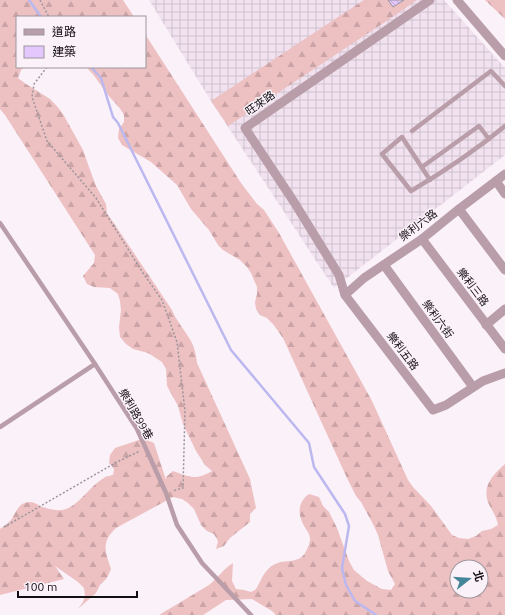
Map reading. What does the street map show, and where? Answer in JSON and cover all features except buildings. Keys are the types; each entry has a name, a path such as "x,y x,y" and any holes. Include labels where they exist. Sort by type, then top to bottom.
{"street":[{"name":"旺來路","path":"345,294 338,275 294,202 245,128 430,0"},
{"path":"457,0 505,56"},
{"name":"樂利六路","path":"345,294 364,278 422,239 505,174"},
{"path":"496,181 505,194"},
{"path":"459,209 505,270"},
{"name":"樂利三路","path":"422,239 505,349"},
{"name":"樂利六街","path":"384,265 473,387"},
{"name":"樂利五路","path":"345,294 433,410 446,405 473,387"},
{"path":"486,325 505,309"},
{"path":"473,387 483,381 505,373"}],"lane":[{"path":"412,131 491,71 505,86"},
{"path":"422,167 479,126 489,139"},
{"path":"430,180 402,137 382,154 411,191 430,180 489,139 505,126"},
{"name":"樂利路99巷","path":"0,223 96,364 136,429 166,493 178,525 202,563 251,615"},
{"path":"0,427 96,364"}],"path":[{"path":"40,0 48,16"},
{"path":"46,68 34,84 32,96 47,141 96,198 162,300 177,342 184,411 183,488 166,493"},
{"path":"4,527 117,462 145,448"}],"shaded area":[{"path":"149,0 444,0 505,68 505,155 334,288 211,101"}],"green space":[{"path":"0,0 123,0 133,16 16,16 16,68 24,68 21,70 18,78 50,99 63,114 83,150 96,186 106,204 107,213 191,341 197,363 250,479 256,508 250,514 250,522 230,538 224,546 216,549 218,541 214,534 207,531 201,525 194,509 182,499 173,497 116,528 106,542 106,552 111,569 107,578 100,585 96,593 78,609 85,596 84,588 55,566 64,579 0,595 0,529 12,519 18,508 22,504 30,502 42,507 57,510 63,510 71,507 99,481 113,475 114,469 109,463 110,455 115,448 139,440 147,440 154,443 166,480 166,477 173,471 192,477 197,477 212,471 205,465 196,451 183,424 178,406 167,386 166,369 162,362 148,353 133,349 120,337 119,327 121,310 118,294 110,288 94,287 87,284 83,276 94,263 95,255 0,109"},
{"path":"364,0 383,0 394,16 228,126 211,101"},
{"path":"383,0 417,0 394,16"},
{"path":"485,0 505,0 505,19"},
{"path":"146,36 241,183 257,204 264,210 279,233 372,401 408,480 431,506 452,535 459,538 468,539 476,536 482,531 491,529 498,525 488,502 487,490 490,480 505,464 505,615 276,615 252,599 226,600 203,615 159,615 209,585 233,563 232,581 236,589 251,592 256,589 264,574 270,567 277,563 297,560 301,557 308,547 310,537 301,520 300,507 303,500 309,494 319,497 323,506 329,512 354,570 367,581 382,589 391,590 395,584 388,571 378,535 373,524 347,478 283,338 273,324 267,318 260,315 256,309 255,302 257,287 251,273 240,260 223,250 218,245 209,230 191,209 177,185 151,162 122,145 118,138 119,129 124,122 124,115 121,109 87,68 146,68"}],"waterway":[{"path":"29,0 40,16"},
{"path":"92,68 101,78 113,117 118,123 231,350 309,443 314,467 345,514 349,526 342,568 346,585 355,601 376,615"}]}
